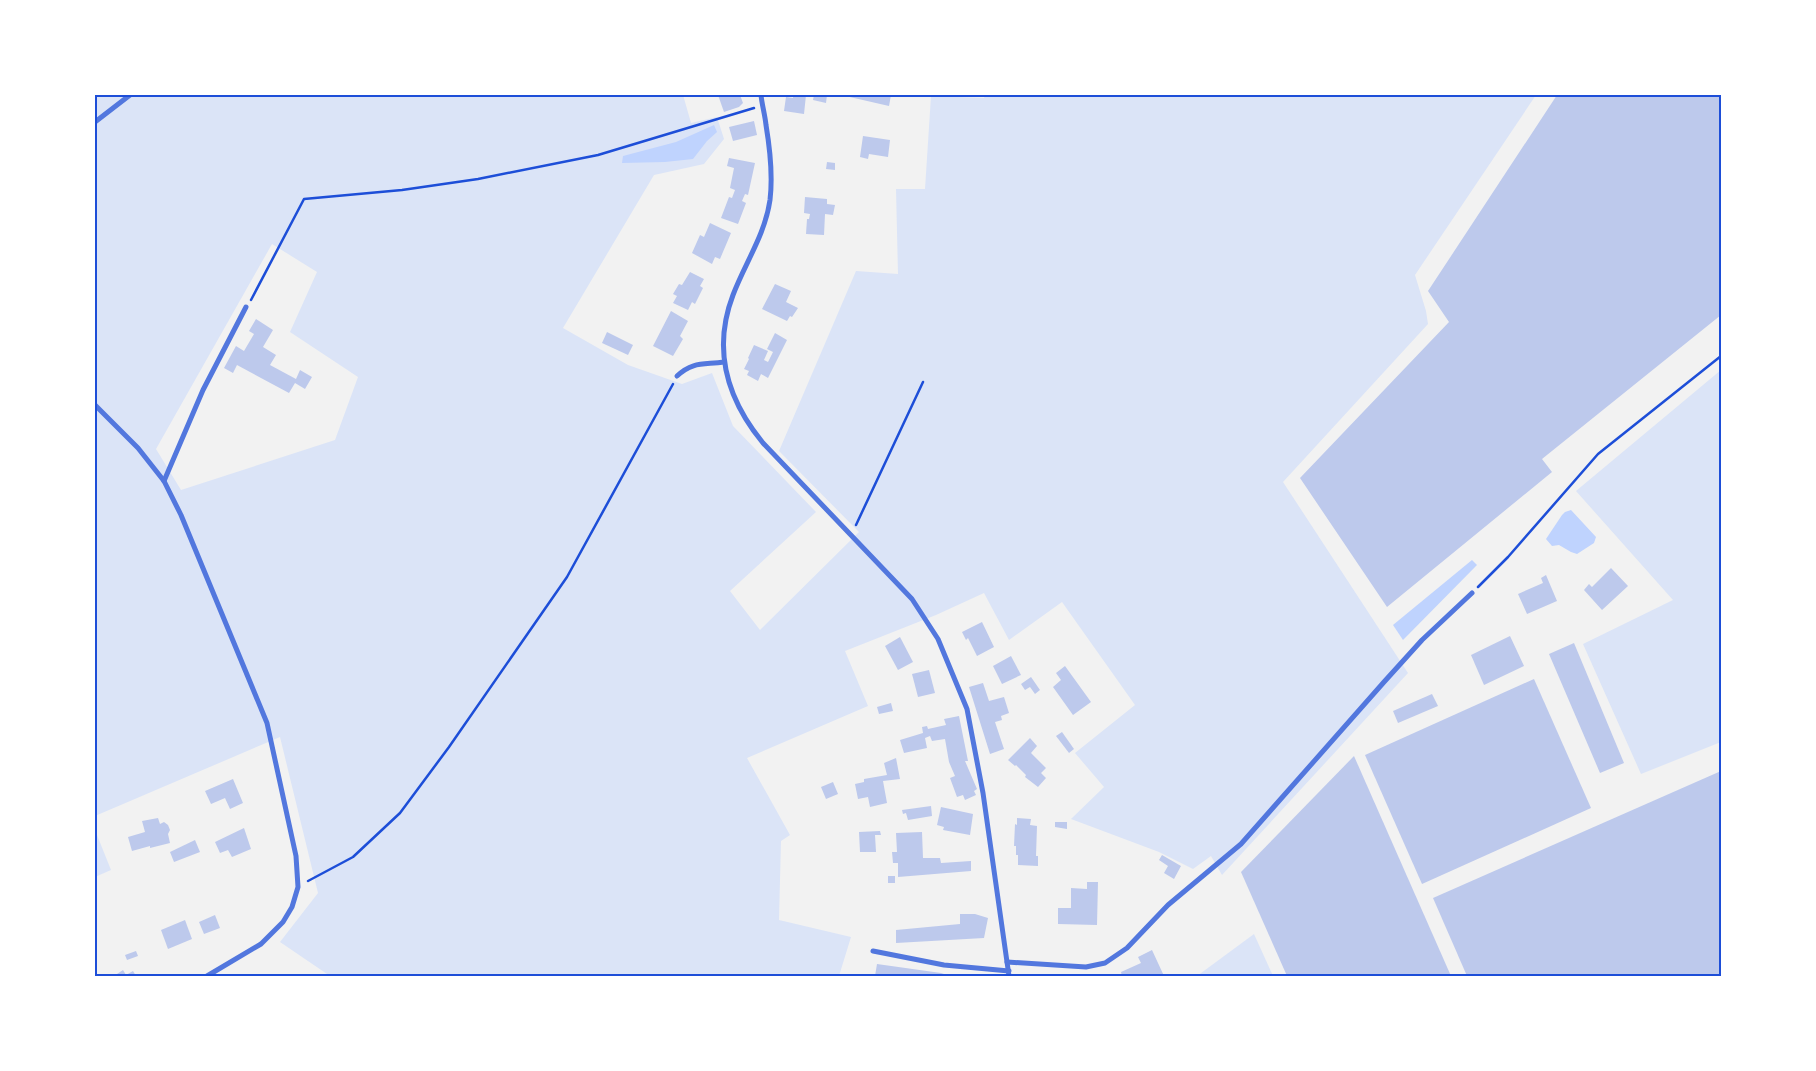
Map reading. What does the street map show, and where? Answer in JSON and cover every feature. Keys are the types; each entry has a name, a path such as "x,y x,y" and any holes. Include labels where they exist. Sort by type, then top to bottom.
{"street":[{"path":"95,122 130,95"},
{"path":"761,95 772,179 770,200 762,233 733,294 726,317 723,335 724,362 731,391 738,409 763,443 912,599 938,639 967,709 983,793 1009,973 944,965 873,950"},
{"path":"164,481 203,390 246,308"},
{"path":"677,376 692,365 724,362"},
{"path":"95,404 138,448 164,481 181,516 267,723 296,856 298,887 292,907 283,922 261,944 207,976"},
{"path":"1008,962 1086,967 1105,963 1127,948 1168,905 1241,844 1316,757 1422,640 1472,593"}],"path":[{"path":"246,308 304,199 402,190 478,180 598,155 762,106"},
{"path":"1472,593 1508,557 1598,454 1721,356"},
{"path":"298,887 354,857 400,813 449,748 567,577 677,376"},
{"path":"851,534 923,382"}],"shaded area":[{"path":"95,95 683,95 691,123 717,117 724,139 704,164 654,175 563,328 628,365 682,384 712,373 733,426 816,512 730,591 760,630 859,532 779,451 856,271 898,274 896,189 925,189 931,96 984,98 985,95 1536,95 1415,275 1428,324 1283,482 1408,673 1222,875 1211,856 1193,869 1159,852 1071,819 1104,787 1075,753 1135,705 1062,602 1009,640 984,593 936,615 845,651 868,706 747,758 790,835 781,841 779,920 851,937 839,976 330,976 280,942 318,893 280,737 95,816","holes":["272,244 317,272 290,332 358,377 335,440 181,490 156,449"]},
{"path":"1721,370 1721,742 1641,774 1583,644 1673,600 1576,491"},
{"path":"95,830 111,870 95,877"},
{"path":"1254,934 1273,976 1197,976"}],"water":[{"path":"714,125 717,132 693,159 622,163 623,156 676,142"},
{"path":"1571,510 1596,537 1594,543 1577,554 1559,545 1552,546 1546,539 1562,515"},
{"path":"1472,560 1477,565 1403,640 1393,625"}],"building":[{"path":"718,95 740,95 743,103 739,107 724,112"},
{"path":"793,95 806,95 804,114 784,111 786,97 793,98"},
{"path":"814,95 827,95 826,103 813,100"},
{"path":"841,95 891,95 889,106"},
{"path":"1557,95 1721,95 1721,315 1542,459 1552,472 1387,607 1300,478 1449,322 1428,291"},
{"path":"754,121 757,135 733,141 729,127"},
{"path":"863,136 890,140 888,157 869,154 868,159 860,157"},
{"path":"729,158 755,163 748,195 745,194 742,201 746,203 738,224 721,218 729,197 732,198 735,190 730,188 734,168 727,166"},
{"path":"827,162 835,163 835,170 826,169"},
{"path":"805,197 827,199 827,204 835,205 833,215 825,214 824,235 806,234 807,219 809,219 810,214 804,213"},
{"path":"710,223 731,233 720,259 715,257 712,264 692,253 700,235 704,237"},
{"path":"690,272 704,279 700,286 703,288 695,304 692,302 688,310 673,303 677,296 673,294 679,284 682,285"},
{"path":"775,284 791,291 786,302 798,308 787,321 762,309"},
{"path":"671,311 688,321 680,336 683,339 673,356 653,346"},
{"path":"256,319 273,330 263,347 276,355 270,365 296,379 300,370 312,377 305,389 295,383 289,393 237,365 233,373 224,368 236,346 244,351 254,334 249,331"},
{"path":"607,332 633,345 628,355 602,343"},
{"path":"775,333 787,340 768,378 761,374 758,381 747,375 749,371 744,369 754,345 768,351 764,360 768,362 773,352 767,349"},
{"path":"1611,568 1628,586 1602,610 1584,590 1589,584 1592,587"},
{"path":"1546,575 1557,601 1527,614 1518,594 1543,583 1541,578"},
{"path":"982,622 994,647 977,656 968,638 966,640 962,632"},
{"path":"1510,636 1524,666 1484,685 1471,655"},
{"path":"900,637 913,662 898,670 885,646"},
{"path":"1574,643 1624,763 1600,773 1549,654"},
{"path":"1011,656 1021,675 1002,684 993,666"},
{"path":"1065,666 1091,702 1073,715 1053,687 1061,680 1056,673"},
{"path":"929,670 935,693 918,697 912,674"},
{"path":"1031,677 1040,690 1035,694 1030,687 1025,690 1021,684"},
{"path":"1534,679 1591,808 1422,884 1365,755"},
{"path":"983,683 989,701 1004,697 1009,713 1001,716 1002,720 995,722 1004,749 990,754 969,687"},
{"path":"1432,694 1438,706 1398,723 1393,711"},
{"path":"891,703 893,711 879,714 877,707"},
{"path":"959,716 968,761 965,761 977,789 974,791 976,795 965,800 963,795 957,797 950,778 955,776 949,762 945,739 932,741 930,736 925,738 927,748 904,753 900,740 923,733 922,727 927,726 928,729 946,725 944,719"},
{"path":"1062,732 1074,749 1069,753 1056,736"},
{"path":"1030,738 1037,746 1031,753 1046,768 1041,773 1046,778 1038,787 1025,777 1026,775 1016,765 1008,760"},
{"path":"1354,756 1451,976 1287,976 1241,872"},
{"path":"896,758 900,779 883,781 887,803 870,807 868,797 858,799 855,784 864,782 864,779 887,775 884,763"},
{"path":"1721,771 1721,976 1467,976 1433,898"},
{"path":"233,779 243,803 230,809 225,798 211,804 205,791"},
{"path":"833,782 838,794 826,799 821,787"},
{"path":"931,806 932,816 908,820 906,813 903,814 902,810"},
{"path":"941,807 973,814 970,835 943,830 944,827 937,825"},
{"path":"158,818 160,824 164,822 168,825 170,843 132,851 128,837 145,832 142,821"},
{"path":"1017,818 1031,819 1030,825 1037,826 1036,856 1038,856 1038,866 1018,865 1018,855 1016,855 1016,846 1014,846"},
{"path":"1055,822 1067,822 1067,829 1055,827"},
{"path":"244,828 251,849 232,857 228,850 220,853 215,842"},
{"path":"880,831 881,835 875,835 876,852 860,852 859,832"},
{"path":"922,832 923,858 940,858 941,863 971,861 971,871 898,877 898,863 893,863 892,852 897,852 896,833"},
{"path":"195,840 200,852 174,862 170,852"},
{"path":"1162,855 1181,866 1174,879 1164,873 1168,866 1159,860"},
{"path":"888,876 895,876 895,883 888,883"},
{"path":"1087,882 1098,882 1097,925 1058,924 1058,908 1071,908 1071,888 1087,889"},
{"path":"960,914 975,914 988,918 984,938 896,943 896,930 960,924"},
{"path":"215,915 220,928 204,934 199,922"},
{"path":"185,920 192,939 168,949 161,930"},
{"path":"1152,950 1164,976 1122,976 1121,972 1141,963 1138,957"},
{"path":"136,951 138,956 127,960 125,955"},
{"path":"877,964 941,973 950,976 875,976"},
{"path":"123,970 126,975 133,971 136,976 118,976 117,974"}]}
